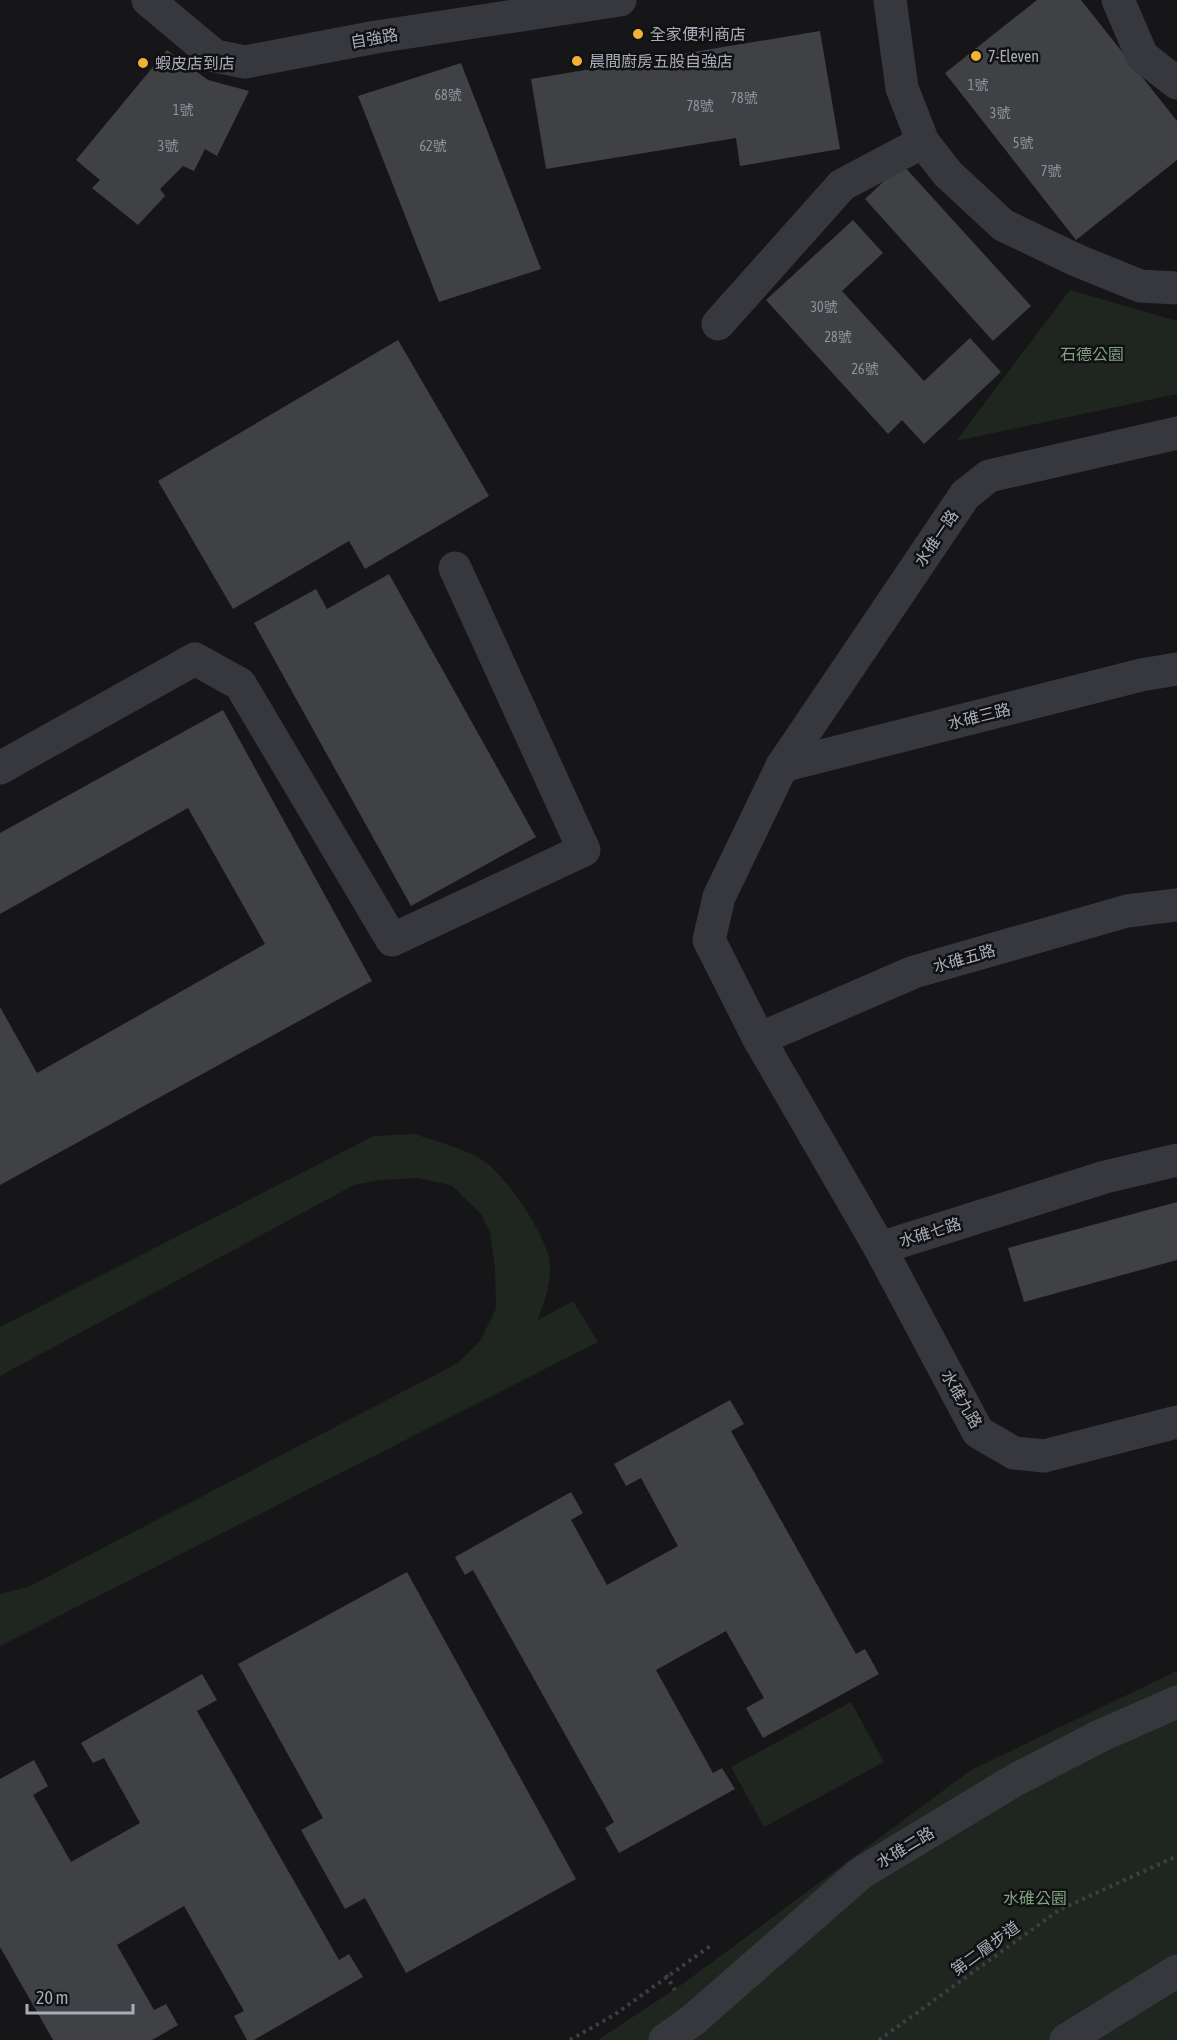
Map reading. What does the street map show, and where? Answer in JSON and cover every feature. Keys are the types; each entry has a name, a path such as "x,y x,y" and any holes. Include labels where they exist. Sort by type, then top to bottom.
{"street":[{"name":"自強路","path":"148,0 215,56 245,62 376,37 620,0"},
{"path":"890,0 902,88 923,142 948,174 1003,225 1076,260 1140,286 1177,288"},
{"path":"1118,0 1142,56 1177,83"},
{"path":"718,324 842,185 923,142"},
{"name":"水碓一路","path":"759,1039 710,940 719,897 782,766 965,495 989,476 1177,433"},
{"path":"0,768 195,659 240,684 392,940 584,850 455,568"},
{"name":"水碓三路","path":"782,766 1142,675 1177,669"},
{"name":"水碓五路","path":"759,1039 914,972 1127,911 1177,905"},
{"name":"水碓七路","path":"759,1039 880,1248 1105,1177 1177,1160"},
{"name":"水碓九路","path":"880,1248 978,1432 1014,1453 1044,1456 1177,1422"},
{"name":"水碓二路","path":"665,2040 693,2020 861,1873 1015,1780 1100,1736 1177,1702"},
{"path":"1066,2040 1177,1971"}],"path":[{"name":"第二層步道","path":"879,2040 1059,1910 1177,1856"},
{"path":"570,2040 614,2015 713,1944"}],"green space":[{"name":"石德公園","path":"1070,290 1177,321 1177,394 956,441"},
{"path":"415,1134 472,1154 497,1172 527,1212 548,1255 550,1266 547,1293 538,1320 573,1301 598,1342 0,1646 0,1594 28,1587 458,1363 480,1341 496,1309 495,1268 490,1232 481,1214 451,1185 418,1178 381,1180 354,1185 0,1376 0,1327 374,1136"},
{"name":"水碓公園","path":"1177,1671 1177,2040 598,2040 684,1983 971,1770"},
{"path":"851,1702 884,1762 764,1827 731,1767"}],"building":[{"path":"1037,0 1081,0 1177,121 1177,160 1076,240 945,73"},
{"path":"820,31 840,149 740,166 736,138 546,169 531,79"},
{"path":"167,50 208,80 249,91 217,156 205,149 194,171 183,166 160,189 165,196 138,225 92,188 100,180 76,160"},
{"path":"461,63 541,269 439,302 358,96"},
{"path":"902,164 1031,306 993,341 865,199"},
{"path":"853,220 883,253 842,291 924,381 970,338 1001,372 924,444 902,420 888,434 766,300"},
{"path":"398,340 489,496 365,569 349,541 233,609 158,481"},
{"path":"389,574 536,837 411,906 254,623 316,589 327,609"},
{"path":"223,710 372,981 0,1185 0,1007 37,1073 265,944 188,808 0,914 0,833"},
{"path":"1177,1202 1177,1260 1024,1302 1008,1248"},
{"path":"730,1400 744,1424 731,1431 856,1654 865,1649 879,1674 763,1738 746,1708 764,1698 726,1631 656,1670 713,1773 722,1768 735,1789 619,1853 605,1828 614,1822 473,1570 465,1575 455,1557 571,1492 583,1513 571,1520 607,1585 678,1546 641,1478 626,1486 614,1464"},
{"path":"407,1572 576,1879 406,1973 365,1898 345,1909 301,1830 323,1818 238,1664"},
{"path":"202,1674 217,1700 197,1711 339,1960 349,1954 363,1977 254,2040 247,2040 234,2016 244,2011 184,1906 117,1945 154,2010 166,2004 178,2025 152,2040 53,2040 0,1947 0,1779 34,1760 48,1786 33,1795 71,1862 140,1823 104,1758 93,1763 81,1743"}],"place":[{"name":"全家便利商店","path":"638,34"},
{"name":"7-Eleven","path":"976,56"},
{"name":"晨間廚房五股自強店","path":"577,61"},
{"name":"蝦皮店到店","path":"143,63"}]}
